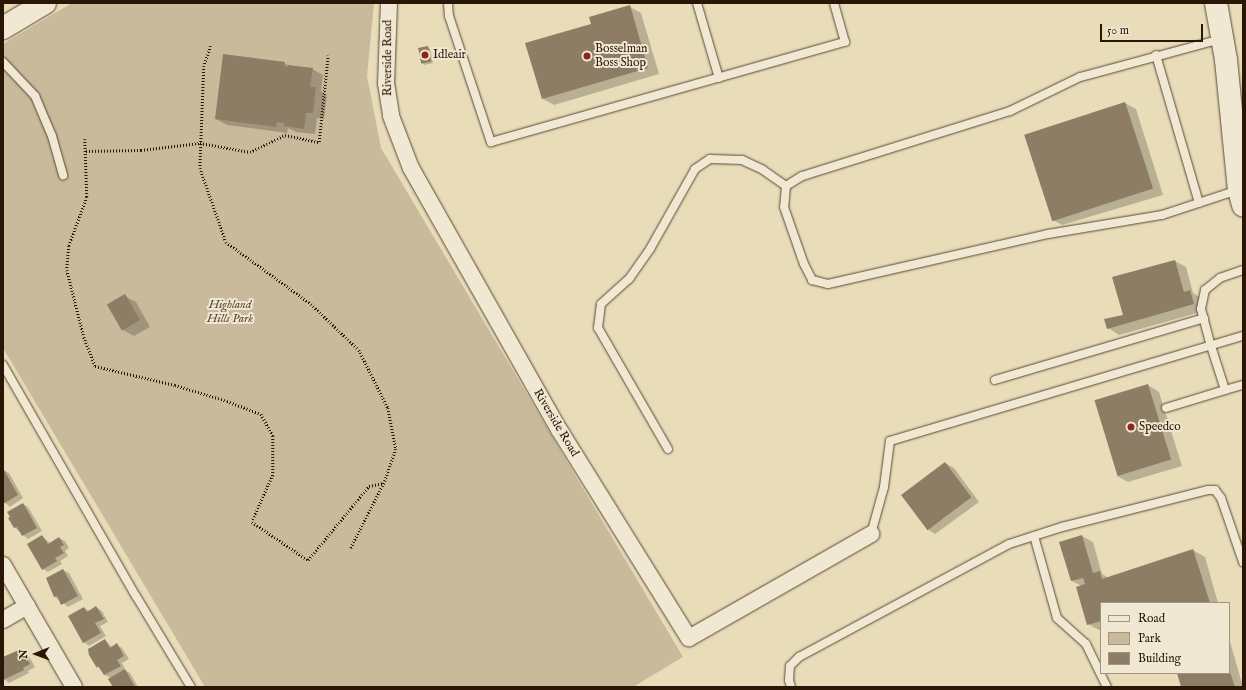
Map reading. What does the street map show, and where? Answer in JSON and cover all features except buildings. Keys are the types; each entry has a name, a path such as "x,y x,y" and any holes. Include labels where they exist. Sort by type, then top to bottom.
{"main road":[{"path":"3,28 45,3"},
{"path":"1216,3 1223,39 1241,197"}],"street":[{"name":"Riverside Road","path":"389,3 386,83 390,116 411,168 560,431 690,638 871,534"},
{"path":"3,565 74,687"},
{"path":"3,620 27,606"}],"lane":[{"path":"448,3 449,16 491,142 845,42 834,3"},
{"path":"697,3 719,78"},
{"path":"786,186 802,176 1010,111 1080,77 1156,55 1223,39"},
{"path":"1156,55 1199,203"},
{"path":"3,62 35,96 52,136 63,175"},
{"path":"668,449 598,328 601,304 629,279 650,249 695,169 710,159 742,160 786,186"},
{"path":"786,186 784,206 804,264 812,280 828,284 1048,234 1162,215 1199,203 1241,197"},
{"path":"1226,390 1201,310 1205,290 1220,278 1243,270"},
{"path":"995,380 1204,318"},
{"path":"871,534 884,487 890,441 1243,336"},
{"path":"3,365 190,687"},
{"path":"1166,408 1243,385"},
{"path":"791,687 789,680 790,666 799,657 1009,544 1062,527 1208,490 1215,490 1221,498 1243,562"},
{"path":"1034,536 1057,618 1086,644 1100,673"},
{"path":"1101,674 1107,687"}],"path":[{"path":"211,46 204,66 200,168 226,242 311,304 359,350 388,408 396,449 384,483 350,548"},
{"path":"86,151 141,150 200,143 250,152 285,135 318,142 328,55"},
{"path":"85,139 88,197 69,246 67,270 84,337 96,366 175,385 228,400 261,414 273,436 273,475 252,522 308,560 369,486 384,483"}],"green space":[{"name":"Highland Hills Park","path":"72,3 374,3 367,76 381,148 683,657 633,687 205,687 3,348 3,44"}],"place":[{"name":"Idleair","path":"425,55"},
{"name":"Bosselman Boss Shop","path":"587,56"},
{"name":"Speedco","path":"1131,427"}]}
